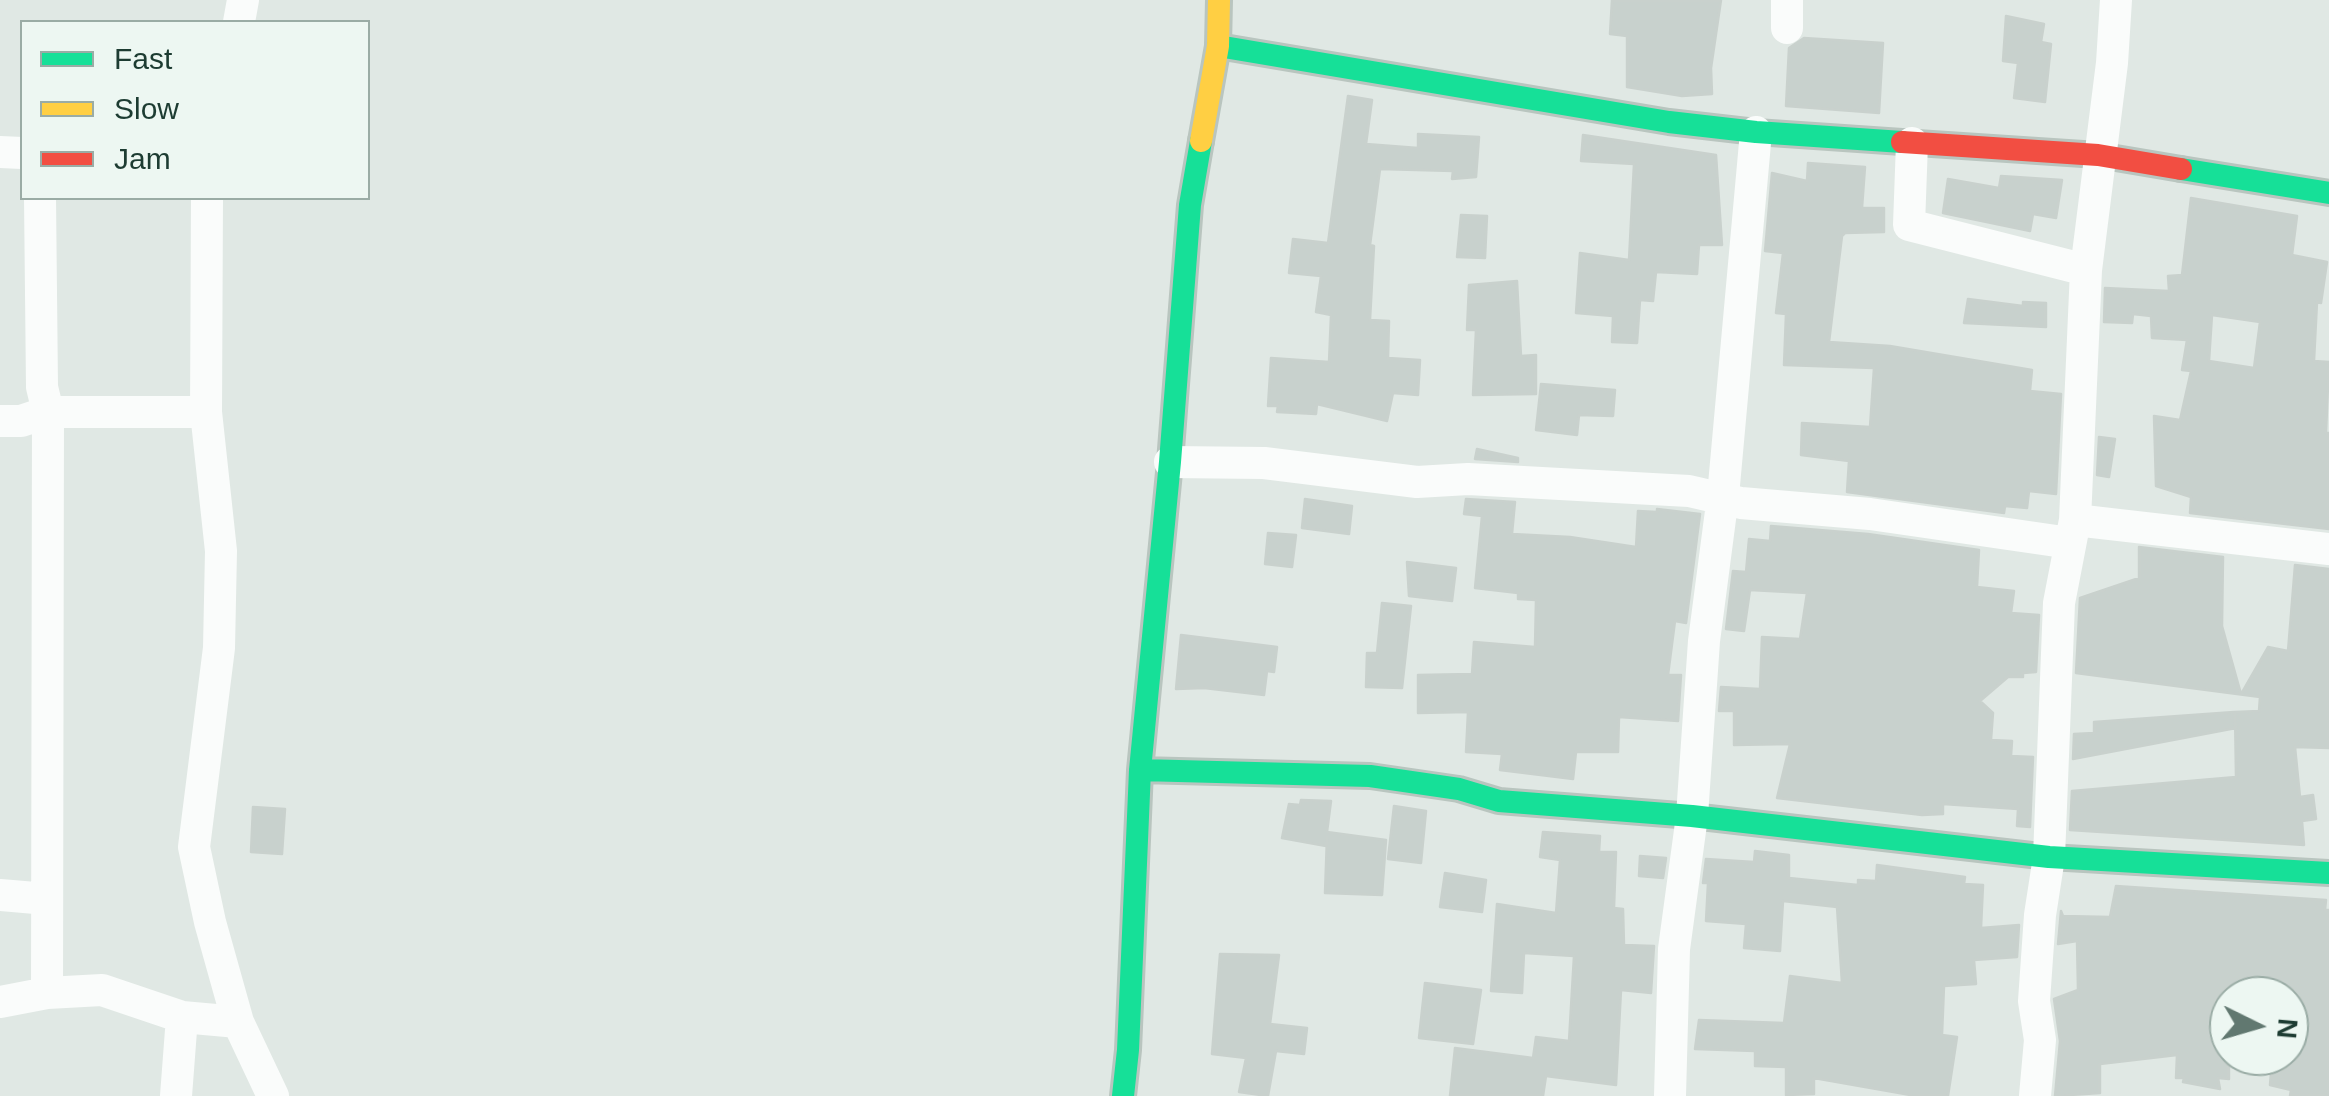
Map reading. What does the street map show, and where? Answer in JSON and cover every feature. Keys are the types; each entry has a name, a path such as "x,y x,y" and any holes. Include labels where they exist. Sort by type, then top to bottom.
{"street":[{"path":"1123,1096 1140,770 1190,205 1218,46 1218,0"},
{"path":"2036,1096 2040,1040 2034,1002 2048,857 2059,602 2072,532 2086,270 2116,0"},
{"path":"1218,46 1669,122 1756,132 2098,154 2329,193"},
{"path":"1670,1096 1674,949 1692,816 1704,641 1723,496 1756,132"},
{"path":"1912,143 1910,225 2086,270"},
{"path":"40,200 42,387 48,412 47,993"},
{"path":"207,200 206,412 221,551 219,648 194,848 238,1022 273,1096"},
{"path":"0,421 21,421 48,412 206,412"},
{"path":"1170,462 1264,463 1417,482 1468,479 1689,491 1741,502 1870,514 2329,549"},
{"path":"1140,770 1365,776 1473,791 1499,801 1692,816 2048,857 2103,856 2275,872 2329,872"},
{"path":"0,895 47,899"},
{"path":"0,1002 47,993 102,990 182,1017 238,1022"},
{"path":"176,1096 182,1017"}],"building":[{"path":"1612,0 1721,0 1711,68 1712,94 1682,96 1627,87 1627,36 1610,34"},
{"path":"2006,16 2044,24 2041,42 2051,44 2045,102 2014,98 2018,63 2003,61"},
{"path":"1804,38 1883,43 1879,113 1786,106 1789,48"},
{"path":"1348,96 1372,100 1366,144 1418,148 1418,134 1479,137 1476,177 1452,179 1453,171 1380,169 1370,245 1374,246 1370,320 1389,321 1388,358 1420,360 1418,395 1393,393 1387,421 1317,404 1316,414 1277,412 1278,406 1268,406 1271,358 1329,362 1331,315 1316,312 1321,276 1289,273 1293,239 1328,243"},
{"path":"1583,135 1716,155 1722,245 1699,245 1697,274 1656,272 1653,301 1640,300 1637,343 1612,342 1613,316 1576,313 1580,253 1629,260 1634,164 1581,161"},
{"path":"1808,163 1865,167 1862,208 1884,208 1884,232 1842,236 1829,342 1890,346 2032,370 2030,391 2061,394 2056,494 2029,491 2027,508 2005,506 2004,513 1847,492 1849,461 1801,455 1802,423 1870,427 1874,368 1784,365 1786,314 1776,313 1783,253 1765,251 1772,173 1807,181"},
{"path":"2001,176 2062,180 2056,218 2033,214 2030,231 1943,213 1948,179 1999,188"},
{"path":"2191,198 2297,216 2292,255 2327,262 2321,303 2317,302 2314,361 2329,362 2329,529 2190,513 2191,497 2156,486 2154,416 2180,420 2191,371 2182,370 2187,340 2152,338 2151,316 2133,314 2132,323 2104,322 2105,288 2169,291 2168,276 2182,275","holes":["2212,315 2260,322 2254,368 2209,361"]},
{"path":"1461,215 1487,216 1485,258 1457,257"},
{"path":"1517,281 1521,356 1536,355 1536,394 1473,395 1476,330 1467,330 1469,285"},
{"path":"1968,299 2023,306 2023,302 2046,303 2046,327 1964,323"},
{"path":"1541,384 1615,390 1613,416 1579,415 1577,435 1536,430"},
{"path":"2099,437 2115,439 2109,477 2097,475"},
{"path":"1477,449 1518,458 1518,462 1475,459"},
{"path":"1305,499 1352,506 1349,534 1302,528"},
{"path":"1466,499 1515,502 1512,534 1570,537 1636,547 1638,511 1700,514 1686,623 1675,621 1668,675 1681,675 1678,721 1619,717 1618,752 1576,752 1573,779 1500,770 1502,754 1466,752 1468,712 1418,713 1418,675 1472,674 1474,642 1535,647 1536,600 1518,599 1518,593 1475,588 1482,516 1464,514"},
{"path":"1771,526 1868,534 1979,550 1977,587 2014,591 2011,613 2039,615 2036,672 2008,677 1980,701 1993,713 1991,740 2012,741 2011,756 2033,757 2030,827 2017,826 2018,809 1943,804 1943,814 1922,815 1777,798 1790,744 1734,745 1734,711 1719,711 1721,687 1760,689 1762,637 1800,639 1807,593 1750,590 1744,631 1726,629 1733,571 1746,572 1749,539 1770,541"},
{"path":"1268,533 1296,535 1292,567 1265,564"},
{"path":"2139,547 2223,557 2222,626 2241,694 2268,647 2288,651 2295,565 2329,569 2329,748 2295,747 2300,797 2313,795 2316,819 2302,821 2304,845 2070,830 2072,791 2236,777 2235,712 2259,711 2260,697 2076,673 2080,598 2139,578"},
{"path":"1407,562 1456,568 1452,601 1409,596"},
{"path":"1382,603 1411,606 1402,688 1366,687 1367,653 1377,653"},
{"path":"1181,635 1277,647 1274,672 1267,671 1264,695 1176,689"},
{"path":"2234,712 2236,728 2073,759 2074,734 2094,733 2094,722"},
{"path":"1301,800 1331,801 1327,832 1386,840 1382,895 1325,893 1327,837 1326,846 1282,838 1289,804 1300,805"},
{"path":"1394,806 1426,811 1421,863 1388,859"},
{"path":"253,807 285,809 282,854 251,852"},
{"path":"1543,832 1600,836 1599,852 1616,852 1614,908 1623,909 1624,945 1654,946 1651,993 1621,990 1616,1085 1546,1076 1543,1096 1450,1096 1455,1048 1533,1058 1536,1037 1569,1041 1574,956 1524,953 1522,993 1491,991 1497,904 1556,913 1560,860 1540,857"},
{"path":"1755,851 1789,855 1789,878 1858,885 1858,880 1876,881 1877,865 1965,877 1964,884 1983,885 1981,928 2019,925 2017,957 1974,960 1976,984 1944,986 1942,1035 1957,1037 1948,1096 1916,1096 1814,1078 1814,1094 1786,1095 1786,1067 1755,1066 1755,1051 1695,1049 1699,1020 1784,1023 1790,976 1842,983 1837,907 1783,901 1780,951 1744,948 1746,924 1706,921 1706,859 1754,862"},
{"path":"1640,856 1666,858 1663,878 1639,876"},
{"path":"1445,873 1486,880 1482,912 1440,907"},
{"path":"2116,886 2326,900 2329,1096 2290,1096 2291,1090 2270,1085 2271,1076 2309,1076 2309,976 2209,976 2209,1076 2229,1076 2218,1078 2220,1089 2176,1078 2177,1055 2100,1064 2100,1093 2055,1096 2060,1041 2054,999 2078,990 2077,941 2058,944 2061,911 2063,916 2110,917"},
{"path":"1220,954 1279,955 1270,1024 1307,1028 1304,1054 1276,1051 1268,1096 1239,1092 1246,1058 1212,1054"},
{"path":"1425,983 1481,990 1473,1044 1419,1038"}],"traffic: fast":[{"path":"1218,46 1669,122 1902,142"},
{"path":"1123,1096 1140,770 1190,205 1201,141"},
{"path":"2181,169 2329,193"},
{"path":"1140,770 1370,776 1459,789 1499,801 1692,816 2049,857 2329,873"}],"traffic: slow":[{"path":"1201,141 1218,46 1219,0"}],"traffic: jam":[{"path":"1902,142 2098,155 2181,169"}]}
